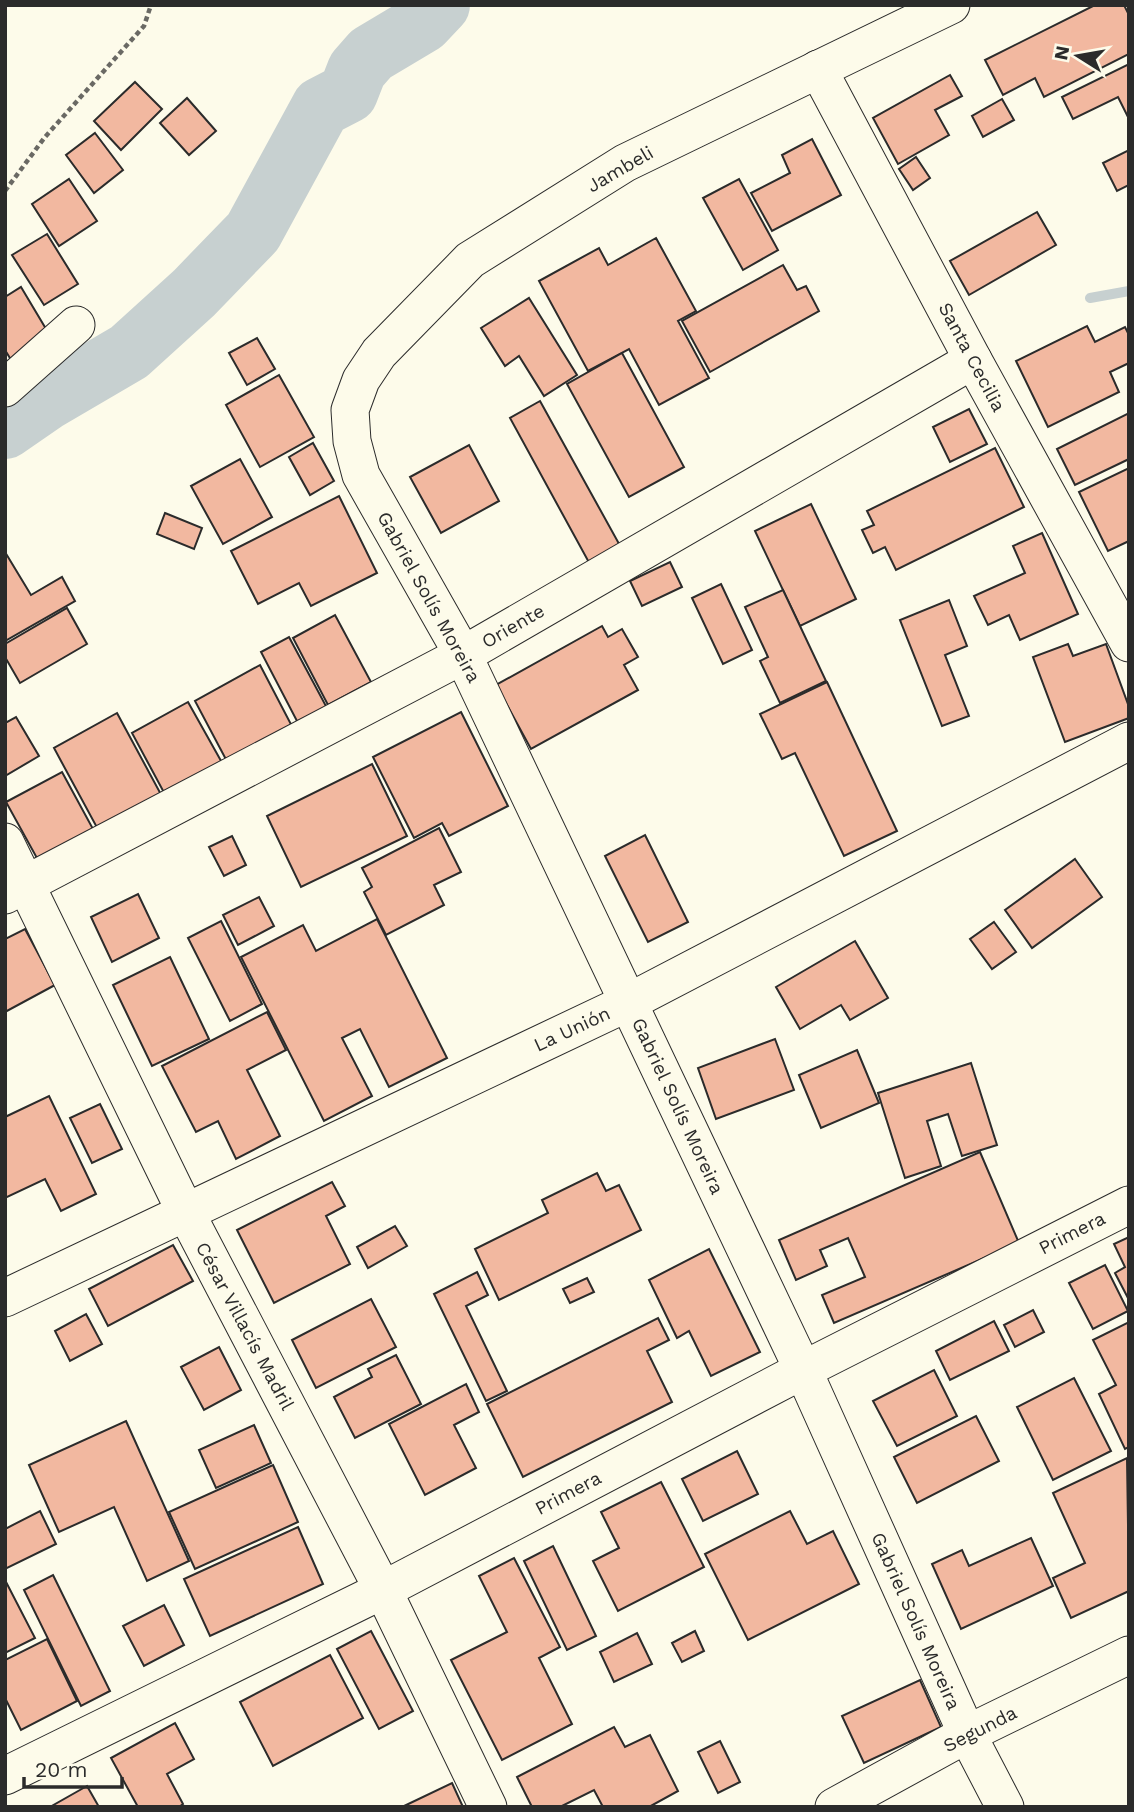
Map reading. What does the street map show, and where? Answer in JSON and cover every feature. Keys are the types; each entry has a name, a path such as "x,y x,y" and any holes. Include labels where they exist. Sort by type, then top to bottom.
{"street":[{"name":"Jambeli","path":"350,410 361,380 379,353 470,260 625,163 951,5"},
{"name":"Santa Cecilia","path":"818,69 973,360 1129,643"},
{"path":"5,388 76,325"},
{"name":"Oriente","path":"16,889 463,655 973,360"},
{"name":"Gabriel Solís Moreira","path":"350,410 352,441 361,475 463,655 803,1370 967,1734 1005,1807"},
{"name":"La Unión","path":"5,1298 629,1003 1129,741"},
{"name":"César Villacís Madril","path":"5,842 16,889 383,1590 488,1807"},
{"name":"Primera","path":"5,1776 383,1590 803,1370 1129,1205"},
{"name":"Segunda","path":"834,1807 967,1734 1129,1655"}],"path":[{"path":"5,191 45,137 144,26 151,5"}],"building":[{"path":"1095,5 1124,5 1129,15 1129,54 1044,97 1035,78 1003,95 985,60"},
{"path":"1129,64 1129,119 1118,97 1073,119 1062,97"},
{"path":"950,75 962,96 935,110 949,135 898,164 873,118"},
{"path":"135,82 162,109 121,150 94,121"},
{"path":"187,98 216,131 189,155 160,123"},
{"path":"1002,99 1014,120 983,137 972,116"},
{"path":"95,133 123,170 94,193 66,155"},
{"path":"812,139 841,195 772,231 751,193 790,173 782,155"},
{"path":"1129,150 1129,185 1117,191 1103,163"},
{"path":"916,157 930,178 913,190 899,169"},
{"path":"69,179 97,221 59,246 32,204"},
{"path":"739,179 778,250 743,270 703,198"},
{"path":"1037,212 1056,245 969,295 950,261"},
{"path":"47,234 78,284 44,305 12,255"},
{"path":"656,238 696,311 678,321 709,378 659,405 629,349 588,371 539,281 599,248 608,265"},
{"path":"783,265 797,290 806,286 819,311 710,372 682,321"},
{"path":"21,287 52,339 13,363 5,350 5,297"},
{"path":"529,298 577,375 544,396 519,356 505,366 481,328"},
{"path":"1087,326 1095,342 1125,327 1129,335 1129,363 1110,372 1119,392 1048,427 1016,361"},
{"path":"257,338 275,369 247,385 229,353"},
{"path":"622,353 684,467 629,497 567,384"},
{"path":"279,375 314,437 260,467 226,405"},
{"path":"540,401 623,551 592,568 510,418"},
{"path":"969,409 987,444 950,462 933,427"},
{"path":"1129,413 1129,459 1075,485 1057,449"},
{"path":"313,443 334,481 310,495 289,457"},
{"path":"469,445 499,501 441,533 410,477"},
{"path":"995,448 1024,507 896,570 885,547 873,553 862,530 874,525 867,511"},
{"path":"240,459 272,517 223,544 191,486"},
{"path":"1129,468 1129,541 1108,551 1079,492"},
{"path":"339,496 377,573 311,606 299,583 258,604 231,551"},
{"path":"811,504 856,599 800,626 755,531"},
{"path":"165,513 202,528 194,549 157,534"},
{"path":"1042,533 1078,614 1020,640 1009,615 988,625 974,596 1025,573 1013,546"},
{"path":"5,552 31,595 62,577 75,601 5,641"},
{"path":"670,562 682,587 642,606 630,581"},
{"path":"721,584 752,650 723,664 692,598"},
{"path":"783,590 826,681 780,703 760,661 768,657 745,607"},
{"path":"949,600 967,646 945,655 969,716 942,726 900,620"},
{"path":"67,608 87,644 20,683 5,657 5,644"},
{"path":"335,615 371,682 328,705 293,638"},
{"path":"602,626 608,637 622,629 638,657 624,665 638,690 531,749 496,685"},
{"path":"289,637 327,708 298,723 261,652"},
{"path":"1068,644 1073,656 1106,644 1129,707 1129,718 1065,742 1033,657"},
{"path":"260,665 295,732 230,767 195,701"},
{"path":"827,682 897,831 844,856 795,753 782,759 760,714"},
{"path":"188,702 225,768 168,800 132,733"},
{"path":"461,712 508,806 449,836 442,823 414,838 373,757"},
{"path":"117,713 164,800 101,835 54,748"},
{"path":"16,717 39,756 5,776 5,723"},
{"path":"372,764 407,836 301,887 267,816"},
{"path":"62,772 93,829 38,860 6,802"},
{"path":"439,828 461,872 434,885 444,905 386,935 364,892 372,887 362,868"},
{"path":"645,835 688,922 648,942 605,856"},
{"path":"232,836 246,865 224,876 209,847"},
{"path":"1075,859 1102,897 1032,948 1005,910"},
{"path":"138,894 159,938 112,962 91,917"},
{"path":"259,897 274,926 238,945 223,915"},
{"path":"377,919 447,1058 389,1087 360,1029 342,1038 372,1096 324,1121 241,957 303,925 316,951"},
{"path":"221,921 262,1004 230,1021 188,938"},
{"path":"994,922 1016,952 992,969 970,939"},
{"path":"25,929 55,985 5,1012 5,939"},
{"path":"855,941 888,998 850,1020 841,1005 800,1029 776,987"},
{"path":"170,957 209,1039 152,1066 113,985"},
{"path":"267,1012 286,1050 247,1070 280,1136 236,1159 218,1121 196,1132 162,1066"},
{"path":"775,1039 794,1090 716,1119 698,1068"},
{"path":"857,1050 879,1103 821,1128 799,1075"},
{"path":"971,1063 997,1145 962,1156 948,1114 927,1121 941,1166 905,1178 878,1093"},
{"path":"49,1096 96,1194 61,1211 45,1179 5,1198 5,1117"},
{"path":"100,1104 122,1149 92,1163 70,1118"},
{"path":"980,1152 1019,1243 834,1323 822,1295 865,1277 848,1238 820,1250 827,1266 796,1280 779,1240"},
{"path":"597,1173 606,1191 619,1185 641,1230 499,1300 475,1249 548,1213 542,1200"},
{"path":"332,1182 345,1206 326,1216 350,1264 274,1303 237,1230"},
{"path":"395,1226 407,1246 368,1268 357,1247"},
{"path":"1129,1237 1129,1300 1115,1273 1125,1267 1114,1244"},
{"path":"173,1245 193,1281 108,1326 89,1289"},
{"path":"709,1249 760,1352 711,1376 689,1331 677,1338 649,1280"},
{"path":"1105,1265 1128,1311 1093,1329 1069,1283"},
{"path":"477,1272 488,1295 466,1306 507,1391 486,1401 434,1294"},
{"path":"587,1278 594,1292 570,1303 563,1289"},
{"path":"371,1299 396,1347 316,1388 292,1340"},
{"path":"1033,1310 1044,1332 1015,1347 1004,1325"},
{"path":"86,1314 102,1344 70,1361 55,1331"},
{"path":"658,1318 669,1340 647,1351 672,1402 523,1477 487,1404"},
{"path":"994,1321 1009,1351 950,1380 936,1351"},
{"path":"1129,1322 1129,1447 1125,1449 1099,1394 1116,1385 1093,1340"},
{"path":"219,1347 241,1390 204,1410 181,1367"},
{"path":"396,1355 421,1404 355,1438 334,1397 372,1377 368,1369"},
{"path":"934,1370 957,1416 897,1446 873,1401"},
{"path":"1074,1378 1111,1451 1053,1480 1017,1407"},
{"path":"466,1384 479,1412 454,1425 476,1468 425,1495 389,1424"},
{"path":"976,1416 999,1461 917,1503 894,1457"},
{"path":"126,1421 189,1561 147,1581 114,1507 59,1532 29,1465"},
{"path":"254,1425 271,1463 216,1488 199,1450"},
{"path":"737,1451 758,1494 703,1521 682,1479"},
{"path":"1127,1458 1129,1591 1071,1618 1053,1578 1085,1563 1053,1493"},
{"path":"273,1465 298,1522 195,1569 169,1512"},
{"path":"661,1482 704,1567 618,1611 593,1561 619,1548 601,1512"},
{"path":"40,1511 56,1544 5,1569 5,1529"},
{"path":"790,1511 807,1544 833,1531 859,1584 748,1640 705,1554"},
{"path":"298,1527 323,1584 210,1636 184,1579"},
{"path":"1031,1538 1053,1586 961,1629 932,1564 962,1550 969,1566"},
{"path":"553,1546 596,1636 567,1650 524,1561"},
{"path":"514,1558 560,1647 539,1658 572,1724 502,1760 451,1660 507,1632 479,1576"},
{"path":"53,1575 110,1691 81,1706 24,1590"},
{"path":"5,1580 35,1638 5,1653"},
{"path":"164,1605 184,1645 144,1666 123,1626"},
{"path":"371,1631 413,1711 379,1729 337,1649"},
{"path":"695,1631 704,1651 682,1662 672,1643"},
{"path":"637,1633 652,1664 614,1682 600,1652"},
{"path":"47,1639 77,1701 21,1730 5,1698 5,1660"},
{"path":"330,1655 363,1718 273,1766 240,1702"},
{"path":"920,1680 941,1727 864,1763 842,1716"},
{"path":"175,1723 194,1759 167,1774 183,1804 179,1807 138,1807 111,1758"},
{"path":"614,1727 625,1747 650,1735 678,1791 649,1807 603,1807 594,1790 560,1807 532,1807 517,1777"},
{"path":"720,1741 740,1782 718,1793 698,1752"},
{"path":"452,1783 463,1807 402,1807"},
{"path":"87,1786 99,1807 50,1807"}],"waterway":[{"path":"5,429 47,400 129,352 194,293 253,232 321,107 348,93 357,70 371,54 423,23 440,5"},
{"path":"1090,298 1129,291"}]}
